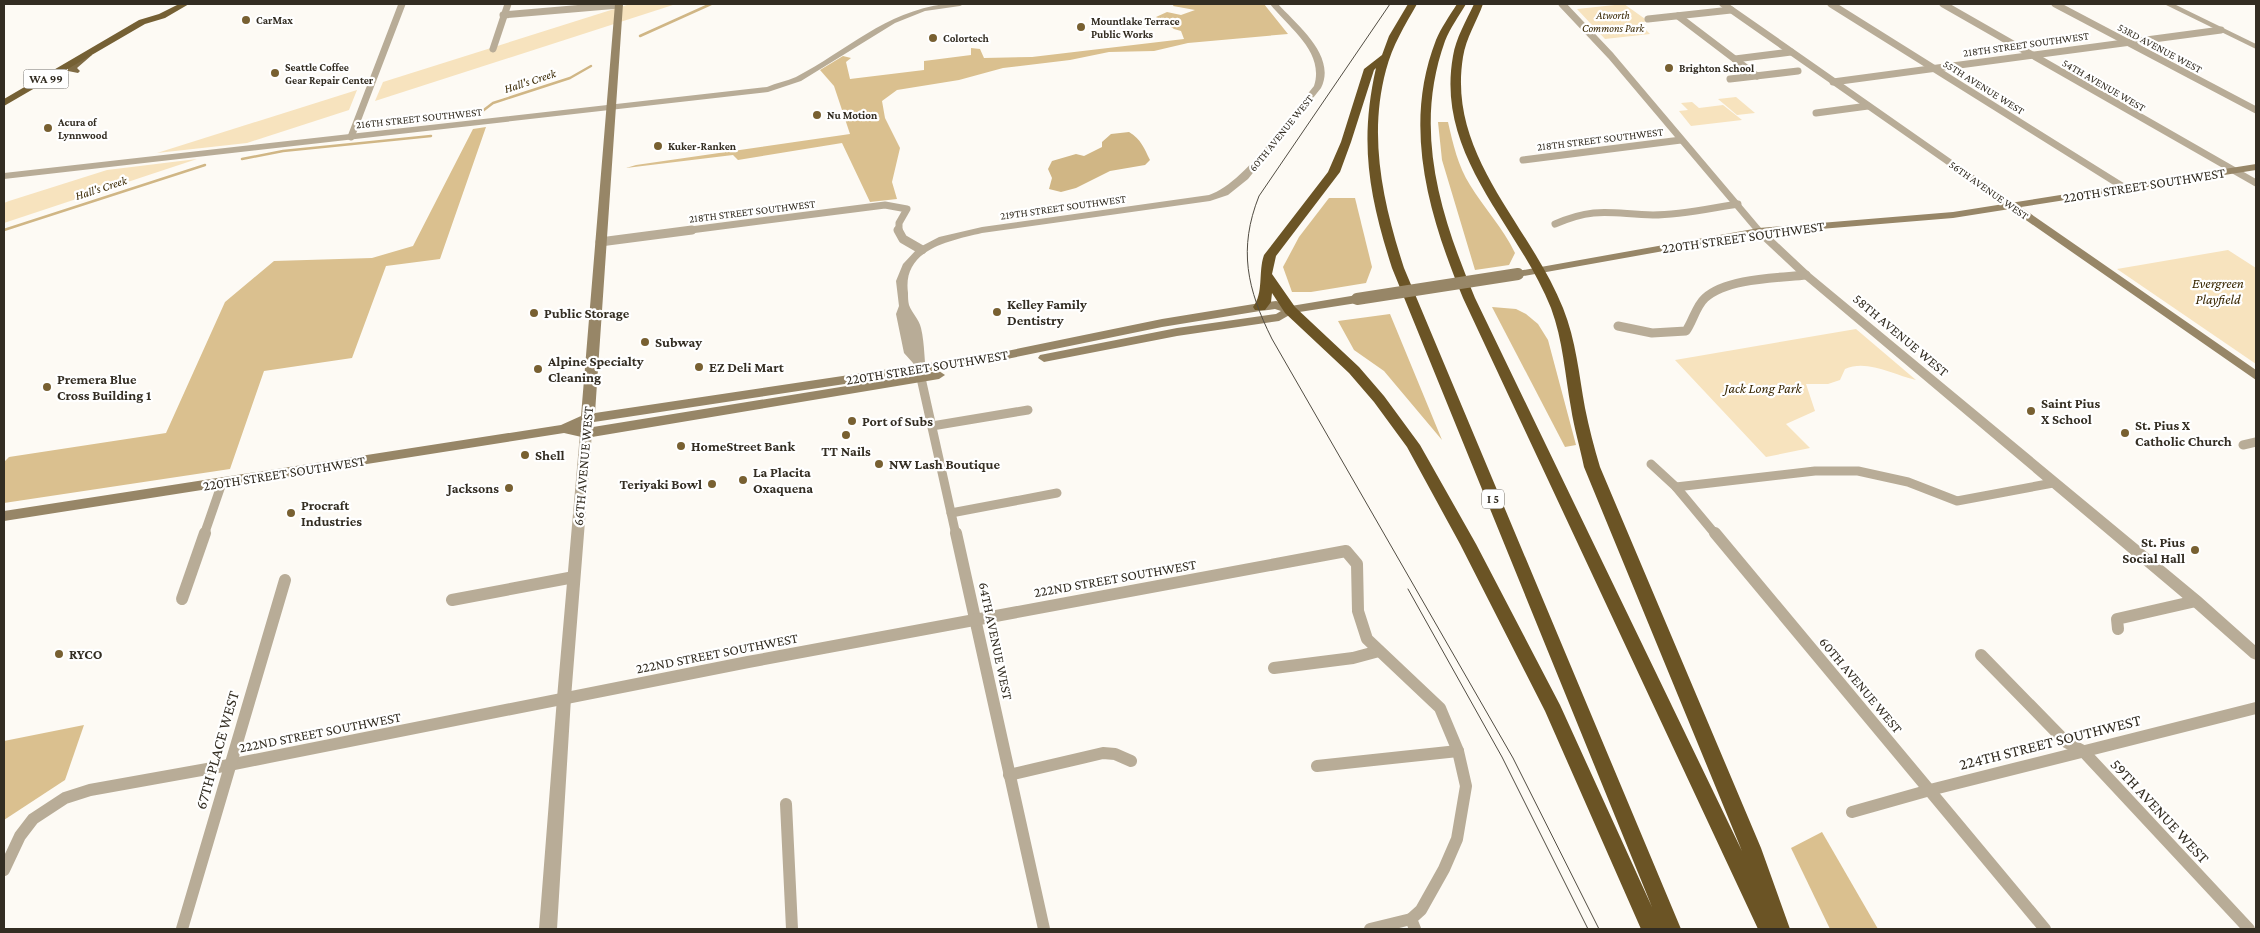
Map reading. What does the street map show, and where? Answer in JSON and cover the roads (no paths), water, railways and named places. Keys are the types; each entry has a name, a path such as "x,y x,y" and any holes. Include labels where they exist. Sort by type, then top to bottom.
{"highway":[{"name":"WA 99","path":"4,103 142,22 162,16 185,4"},
{"name":"I 5","path":"1412,4 1402,19 1384,57 1374,95 1370,141 1376,197 1387,237 1398,268 1671,929"},
{"path":"1461,4 1440,43 1430,74 1424,123 1426,162 1432,198 1443,235 1469,298 1769,929"},
{"path":"1479,4 1457,57 1454,85 1456,108 1465,139 1478,169 1540,270 1565,331 1573,365 1578,408 1594,474 1751,848 1780,929"},
{"name":"WA 99","path":"4,113 157,24 162,16"},
{"path":"1260,307 1266,295 1266,264 1270,255 1334,172 1346,142 1369,69 1384,57"},
{"path":"1266,274 1275,291 1290,310 1354,370 1379,399 1422,460 1554,710 1651,929"}],"main road":[{"name":"66TH AVENUE WEST","path":"587,426 619,5"},
{"path":"75,71 71,70 87,54"},
{"name":"220TH STREET SOUTHWEST","path":"919,369 1039,358 1177,332 1279,317 1290,310 1518,274 1759,231 1917,218 2012,206 2256,167"},
{"name":"56TH AVENUE WEST","path":"2012,206 2256,376"},
{"name":"220TH STREET SOUTHWEST","path":"4,516 564,428 587,426 1035,350 1162,323 1260,307 1276,305 1290,310"}],"street":[{"path":"351,137 402,4"},
{"path":"493,49 508,4"},
{"name":"216TH STREET SOUTHWEST","path":"4,176 768,89 798,79 892,21 907,14 923,9 960,4"},
{"name":"60TH AVENUE WEST","path":"1210,198 1225,193 1245,176 1318,86 1321,75 1313,51 1274,4"},
{"name":"58TH AVENUE WEST","path":"1562,4 1611,56 1680,140 1738,204 1759,231 1806,275 2196,601 2256,654"},
{"name":"56TH AVENUE WEST","path":"1723,4 2012,206"},
{"name":"55TH AVENUE WEST","path":"1832,4 2125,188"},
{"name":"54TH AVENUE WEST","path":"1943,4 2256,183"},
{"name":"53RD AVENUE WEST","path":"2054,4 2256,110"},
{"path":"2168,4 2256,47"},
{"path":"503,16 619,5"},
{"path":"1648,19 1731,10"},
{"path":"1678,16 1757,76"},
{"name":"218TH STREET SOUTHWEST","path":"1833,82 2221,30"},
{"path":"1734,59 1791,52"},
{"path":"1730,79 1798,70"},
{"path":"1816,112 1868,106"},
{"name":"218TH STREET SOUTHWEST","path":"1523,160 1680,140"},
{"name":"219TH STREET SOUTHWEST","path":"922,250 943,239 973,232 1210,198"},
{"path":"1556,224 1576,214 1598,210 1655,215 1738,204"},
{"name":"218TH STREET SOUTHWEST","path":"600,242 885,205 907,209 900,217 899,235 906,244 922,250"},
{"name":"64TH AVENUE WEST","path":"922,250 908,264 901,281 904,306 901,314 910,353 919,369 1044,929"},
{"path":"1618,326 1637,332 1666,334 1686,331 1704,298 1718,289 1739,284 1806,275"},
{"path":"932,426 1028,410"},
{"name":"66TH AVENUE WEST","path":"548,929 564,698 587,426"},
{"path":"2242,445 2256,442"},
{"name":"60TH AVENUE WEST","path":"1651,464 1676,487 2045,929"},
{"path":"1676,487 1815,471 1858,472 1908,482 1957,501 2053,483"},
{"path":"182,599 222,483"},
{"path":"952,513 1057,493"},
{"name":"222ND STREET SOUTHWEST","path":"4,870 20,833 38,814 67,797 95,790 232,765 564,698 976,619 1346,551 1357,564 1358,610 1367,639 1379,652"},
{"path":"452,600 574,577"},
{"name":"67TH PLACE WEST","path":"182,929 232,765 285,580"},
{"path":"2118,629 2117,619 2196,601"},
{"path":"1274,668 1353,658 1379,652 1440,708 1458,751 1466,786 1457,839 1444,869 1413,924 1370,929"},
{"name":"59TH AVENUE WEST","path":"1981,655 2066,742 2083,751 2250,929"},
{"name":"224TH STREET SOUTHWEST","path":"1852,812 1930,790 2256,708"},
{"path":"1317,766 1458,751"},
{"path":"1009,775 1103,753 1115,754 1131,761"},
{"path":"786,804 792,929"}],"waterway":[{"name":"Hall's Creek","path":"640,36 711,4"},
{"name":"Hall's Creek","path":"476,116 493,103 570,78 591,66"},
{"name":"Hall's Creek","path":"242,159 283,151 431,136"},
{"name":"Hall's Creek","path":"4,230 205,165"}],"tram line":[{"path":"1390,4 1259,196 1253,215 1247,251 1251,286 1263,321 1272,339 1513,758 1599,929"},
{"path":"1408,589 1502,757 1588,929"}],"place":[{"name":"CarMax","path":"246,20"},
{"name":"Mountlake Terrace Public Works","path":"1081,27"},
{"name":"Colortech","path":"933,38"},
{"name":"Brighton School","path":"1669,68"},
{"name":"Seattle Coffee Gear Repair Center","path":"275,73"},
{"name":"Nu Motion","path":"817,115"},
{"name":"Acura of Lynnwood","path":"48,128"},
{"name":"Kuker-Ranken","path":"658,146"},
{"name":"Kelley Family Dentistry","path":"997,312"},
{"name":"Public Storage","path":"534,313"},
{"name":"Subway","path":"645,342"},
{"name":"EZ Deli Mart","path":"699,367"},
{"name":"Alpine Specialty Cleaning","path":"538,369"},
{"name":"Premera Blue Cross Building 1","path":"47,387"},
{"name":"Saint Pius X School","path":"2031,411"},
{"name":"Port of Subs","path":"852,421"},
{"name":"St. Pius X Catholic Church","path":"2125,433"},
{"name":"TT Nails","path":"846,435"},
{"name":"HomeStreet Bank","path":"681,446"},
{"name":"Shell","path":"525,455"},
{"name":"NW Lash Boutique","path":"879,464"},
{"name":"La Placita Oxaquena","path":"743,480"},
{"name":"Teriyaki Bowl","path":"712,484"},
{"name":"Jacksons","path":"509,488"},
{"name":"Procraft Industries","path":"291,513"},
{"name":"St. Pius Social Hall","path":"2195,550"},
{"name":"RYCO","path":"59,654"}],"park label":[{"name":"Atworth Commons Park","path":"1613,21"},
{"name":"Evergreen Playfield","path":"2218,292"},
{"name":"Jack Long Park","path":"1763,388"}]}
